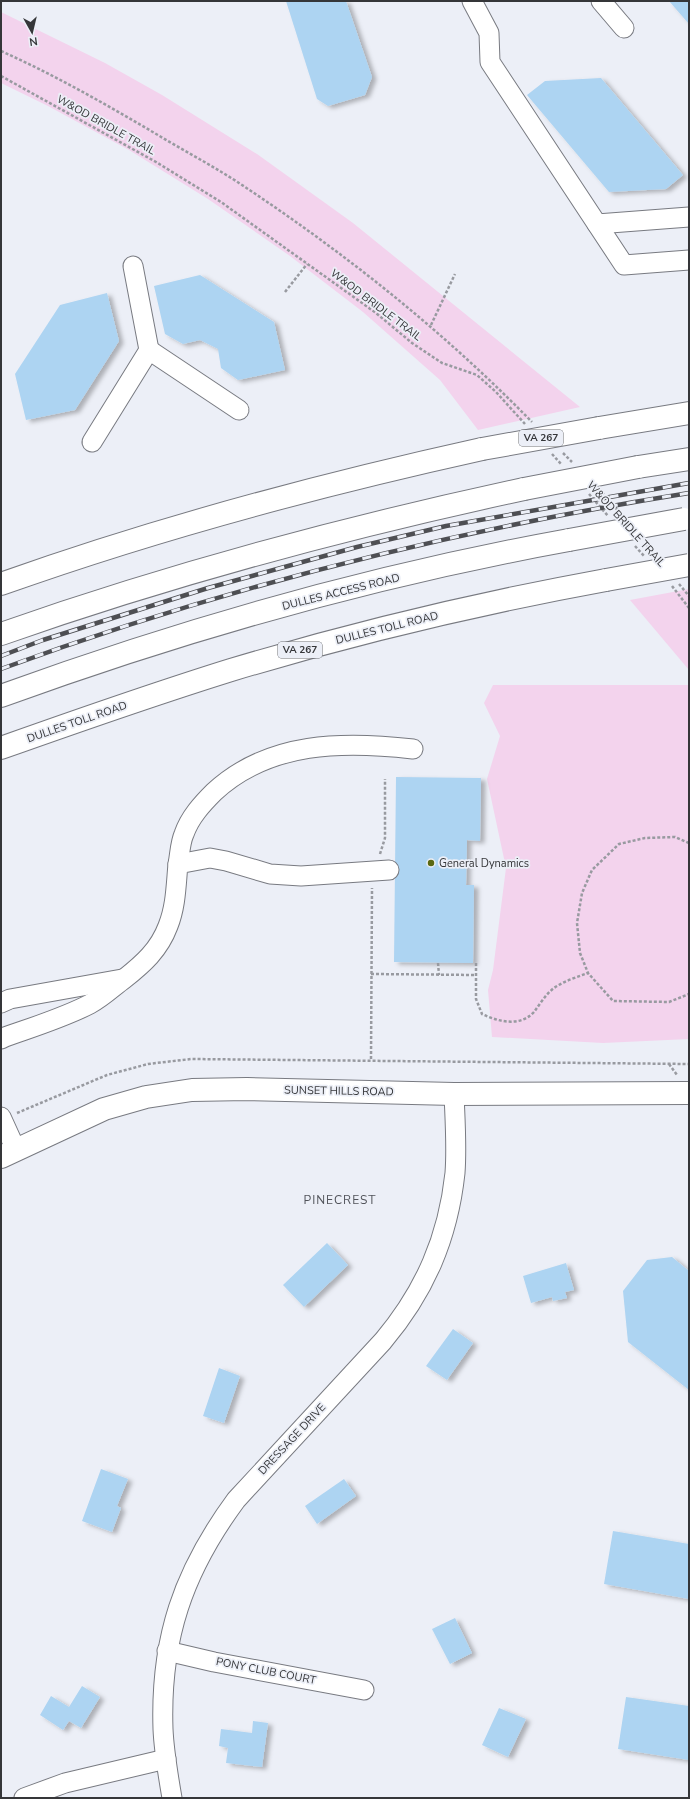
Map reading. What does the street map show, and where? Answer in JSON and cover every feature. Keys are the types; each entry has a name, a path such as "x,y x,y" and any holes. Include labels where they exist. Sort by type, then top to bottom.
{"main road":[{"name":"VA 267","path":"1,584 205,517 348,480 482,449 689,413"},
{"path":"1,634 145,587 262,552 426,510 524,489 638,467 689,459"},
{"name":"DULLES ACCESS ROAD","path":"1,696 120,655 217,625 296,603 424,570 569,540 686,519"},
{"name":"DULLES TOLL ROAD","path":"1,748 171,690 303,649 396,625 496,602 606,580 682,572"},
{"name":"SUNSET HILLS ROAD","path":"9,1154 104,1109 166,1093 231,1088 454,1094 684,1085"}],"street":[{"path":"472,1 489,33 490,62 624,266 689,260"},
{"path":"601,1 624,28"},
{"path":"597,224 689,217"},
{"path":"92,442 149,350 133,266"},
{"path":"149,350 240,410"},
{"path":"1,1040 5,1036 49,1022 90,1004 108,993 123,979 142,965 158,947 168,927 174,906 178,864 184,834 198,808 225,782 256,763 285,753 315,748 376,745 414,749"},
{"path":"178,864 210,858 270,874 301,876 382,871"},
{"path":"1,1002 10,999 123,979"},
{"name":"DRESSAGE DRIVE","path":"172,1798 163,1729 164,1682 167,1651 175,1618 185,1588 199,1557 216,1528 236,1500 400,1321 417,1295 431,1268 448,1214 455,1172 454,1094"},
{"path":"2,1119 9,1154"},
{"name":"PONY CLUB COURT","path":"167,1651 214,1662 364,1690"},
{"path":"24,1798 65,1784 166,1759"}],"path":[{"path":"1,51 30,64 108,105 237,182 325,243 431,325 481,371 536,426"},
{"name":"W&OD BRIDLE TRAIL","path":"1,76 156,162 208,194 376,313 412,343 442,363 477,375 496,392 528,427"},
{"path":"285,292 308,264"},
{"path":"431,325 455,274"},
{"path":"477,375 481,371"},
{"path":"558,447 574,464"},
{"path":"548,450 564,467"},
{"name":"W&OD BRIDLE TRAIL","path":"585,491 611,520"},
{"path":"600,491 624,518"},
{"path":"642,540 656,557"},
{"name":"W&OD BRIDLE TRAIL","path":"632,543 648,560"},
{"path":"682,572 689,596"},
{"path":"669,583 689,608"},
{"path":"371,1059 372,883 382,871 385,838 385,779"},
{"path":"689,843 675,837 653,837 619,844 592,870 582,893 577,923 580,953 588,973 613,1001 669,1002 689,994"},
{"path":"438,963 439,975"},
{"path":"476,963 476,999 482,1014 496,1021 516,1022 532,1013 554,988 572,978 588,973"},
{"path":"371,974 476,975"},
{"path":"2,1119 107,1076 148,1064 191,1058 689,1064"},
{"path":"669,1064 684,1085"}],"shaded area":[{"path":"1,12 105,63 162,95 257,154 353,223 580,407 478,430 440,380 363,312 290,256 208,199 129,150 48,106 1,83"},
{"path":"689,589 689,670 630,600"},
{"path":"493,685 689,685 689,1039 603,1043 492,1037 488,990 493,970 506,868 487,779 500,736 484,703"}],"building":[{"path":"286,1 346,1 372,77 365,95 328,106 317,99"},
{"path":"669,1 689,1 689,24"},
{"path":"601,78 683,175 666,189 609,192 527,95 545,81"},
{"path":"200,275 274,322 285,370 238,380 221,368 218,349 200,340 183,344 165,334 154,286"},
{"path":"107,293 119,341 75,410 26,420 15,374 60,305"},
{"name":"General Dynamics","path":"396,777 481,778 480,841 467,840 466,885 474,885 473,963 394,962"},
{"path":"327,1243 348,1265 304,1307 283,1285"},
{"path":"672,1257 689,1271 689,1390 628,1342 623,1291 647,1260"},
{"path":"566,1263 574,1290 565,1292 567,1298 553,1301 552,1297 531,1303 523,1276"},
{"path":"453,1329 473,1343 447,1380 426,1366"},
{"path":"219,1368 240,1376 224,1423 203,1416"},
{"path":"101,1469 128,1479 117,1506 121,1508 112,1532 82,1521"},
{"path":"344,1479 356,1496 317,1524 305,1506"},
{"path":"613,1531 689,1544 689,1599 604,1584"},
{"path":"455,1618 472,1653 450,1664 432,1629"},
{"path":"82,1686 100,1697 81,1728 69,1721 63,1730 40,1715 51,1696 69,1707"},
{"path":"626,1697 689,1706 689,1760 618,1749"},
{"path":"499,1708 526,1719 508,1757 482,1745"},
{"path":"253,1721 268,1723 262,1767 226,1763 228,1748 219,1746 221,1729 252,1733"}],"railway":[{"path":"1,656 43,640 208,588 357,547 446,526 689,483"},
{"path":"1,669 85,639 170,612 341,564 427,543 514,525 689,493"}],"place":[{"name":"General Dynamics","path":"431,863"}],"district":[{"name":"PINECREST","path":"340,1200"}]}
